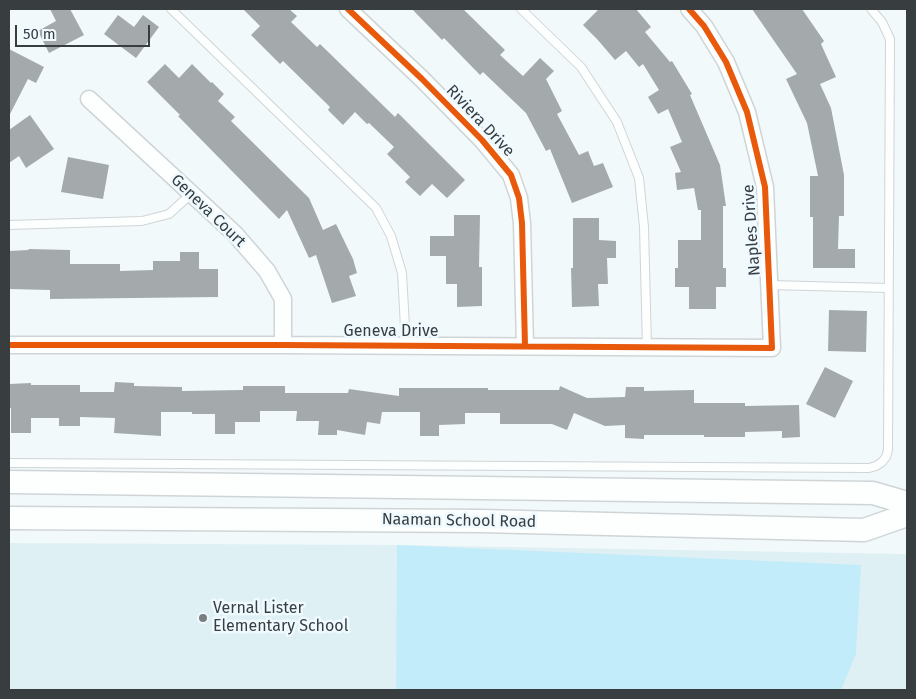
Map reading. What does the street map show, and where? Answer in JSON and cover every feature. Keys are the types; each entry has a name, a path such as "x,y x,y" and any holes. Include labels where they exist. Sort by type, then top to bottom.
{"main road":[{"name":"Naaman School Road","path":"9,482 873,493 907,503"},
{"name":"Naaman School Road","path":"9,518 480,521 864,530 907,515"}],"street":[{"name":"Riviera Drive","path":"348,9 422,79 482,140 511,175 519,198 522,223 525,346"},
{"name":"Naples Drive","path":"689,9 704,26 726,62 747,112 765,187 772,348"},
{"name":"Geneva Court","path":"89,99 235,234 267,271 283,299 283,345"},
{"name":"Geneva Drive","path":"9,345 406,345 772,348"}],"lane":[{"path":"171,9 376,208 391,236 402,273 406,345"},
{"path":"521,9 581,67 617,122 639,178 644,228 647,348"},
{"path":"9,463 870,468 876,466 886,457 888,450 890,40 882,22 871,9"},
{"path":"9,225 142,221 170,214 191,194"},
{"path":"770,285 888,288"}],"shaded area":[{"path":"9,543 397,545 907,554 907,690 9,690"},
{"path":"397,545 861,565 856,654 841,690 396,690"}],"building":[{"path":"50,9 70,9 84,35 49,53 38,31 56,21"},
{"path":"243,9 289,9 297,16 291,22 317,47 320,44 395,117 398,113 465,180 447,198 432,184 420,196 405,182 410,177 387,154 394,147 355,112 343,125 328,110 330,107 283,61 280,64 251,35 260,26"},
{"path":"412,9 463,9 505,50 500,55 523,76 540,58 554,71 546,79 562,111 557,114 579,155 588,151 594,166 603,163 613,187 572,203 550,149 546,151 526,113 483,72 480,75"},
{"path":"599,9 636,9 651,27 645,32 670,62 672,61 692,94 690,95 720,165 726,206 723,206 723,268 726,268 726,287 716,287 716,309 689,309 689,287 675,287 675,268 678,268 678,240 701,240 701,210 698,210 694,188 677,190 675,173 681,172 670,147 682,142 668,109 658,114 648,97 659,90 643,64 639,67 626,51 615,60 583,25"},
{"path":"752,9 802,9 824,41 821,44 836,77 820,84 831,108 844,175 844,216 839,216 838,249 855,249 855,268 813,268 813,217 810,217 810,176 818,176 807,123 786,79 797,74"},
{"path":"118,15 134,27 143,15 159,27 136,58 104,34"},
{"path":"9,49 44,67 36,83 28,79 9,116"},
{"path":"165,64 179,78 192,64 212,82 224,94 218,101 235,117 231,121 309,198 323,230 336,224 353,259 357,273 349,276 356,296 332,303 316,255 309,258 287,210 279,219 147,82"},
{"path":"30,115 54,149 26,168 19,156 9,163 9,130"},
{"path":"68,157 109,165 103,199 61,192"},
{"path":"454,215 480,215 479,267 482,267 482,306 457,307 457,284 446,284 446,256 430,256 430,236 454,236"},
{"path":"573,218 599,218 599,240 616,241 616,258 607,258 608,284 598,284 599,306 572,307"},
{"path":"29,249 70,250 70,264 120,264 120,271 153,270 153,261 180,261 180,252 199,252 199,269 218,269 218,297 50,299 50,290 9,289 9,251"},
{"path":"829,310 867,311 866,352 828,351"},
{"path":"825,367 853,381 835,418 806,404"},
{"path":"115,382 134,383 134,386 182,387 182,391 243,390 243,386 285,386 285,393 348,393 349,389 399,396 399,388 559,390 560,386 587,398 625,397 626,387 644,387 644,391 694,390 694,403 745,403 745,406 799,405 800,437 782,438 782,431 745,432 745,437 644,435 644,439 625,438 625,425 605,426 574,413 567,430 552,424 500,424 500,413 465,413 465,424 439,425 439,436 420,436 420,412 382,412 380,424 367,422 365,435 337,430 337,435 318,435 319,421 296,421 297,411 260,411 260,422 235,422 235,434 215,434 215,414 192,414 192,412 161,412 161,436 114,433 115,418 80,417 80,426 59,426 59,418 31,418 31,433 11,433 9,384 80,385 80,392 114,392"}],"cycle path":[{"path":"348,9 422,79 482,140 511,175 519,198 522,223 525,346"},
{"path":"9,345 772,348 765,187 747,112 726,62 704,26 689,9"}],"place":[{"name":"Vernal Lister Elementary School","path":"203,618"}]}
